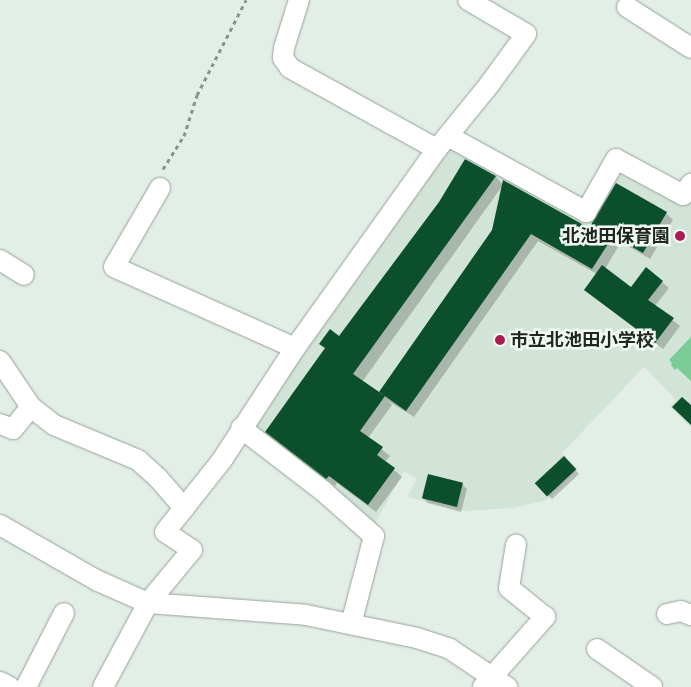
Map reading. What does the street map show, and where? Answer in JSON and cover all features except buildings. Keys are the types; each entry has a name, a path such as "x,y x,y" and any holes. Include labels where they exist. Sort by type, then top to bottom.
{"street":[{"path":"299,0 284,48 283,58 290,68 586,212 616,159 682,195 691,184"},
{"path":"103,687 148,603 192,550 165,532 222,460 294,348 442,142 526,34 468,0"},
{"path":"627,6 691,48"},
{"path":"160,188 114,266 294,348"},
{"path":"0,260 24,275"},
{"path":"0,361 31,408 54,425 138,460 158,478 184,508"},
{"path":"0,424 14,429 31,408"},
{"path":"242,428 323,491 374,536 350,624"},
{"path":"0,525 96,580 148,603 306,615 416,638 450,649 494,684 545,617 509,588 516,545"},
{"path":"667,614 681,611 691,615"},
{"path":"26,687 64,613"},
{"path":"597,649 652,687"},
{"path":"0,682 10,687"}],"path":[{"path":"160,188 163,168 184,136 197,95 246,0"}],"shaded area":[{"name":"市立北池田小学校","path":"457,146 588,218 617,169 625,167 686,205 691,196 691,428 670,407 676,400 644,367 562,453 578,469 547,500 512,508 466,511 407,497 417,479 404,471 375,524 248,424 443,151"},
{"path":"691,337 691,381 677,368 675,370 669,360"}],"place":[{"name":"北池田保育園","path":"680,236"},
{"name":"市立北池田小学校","path":"500,340"}]}
